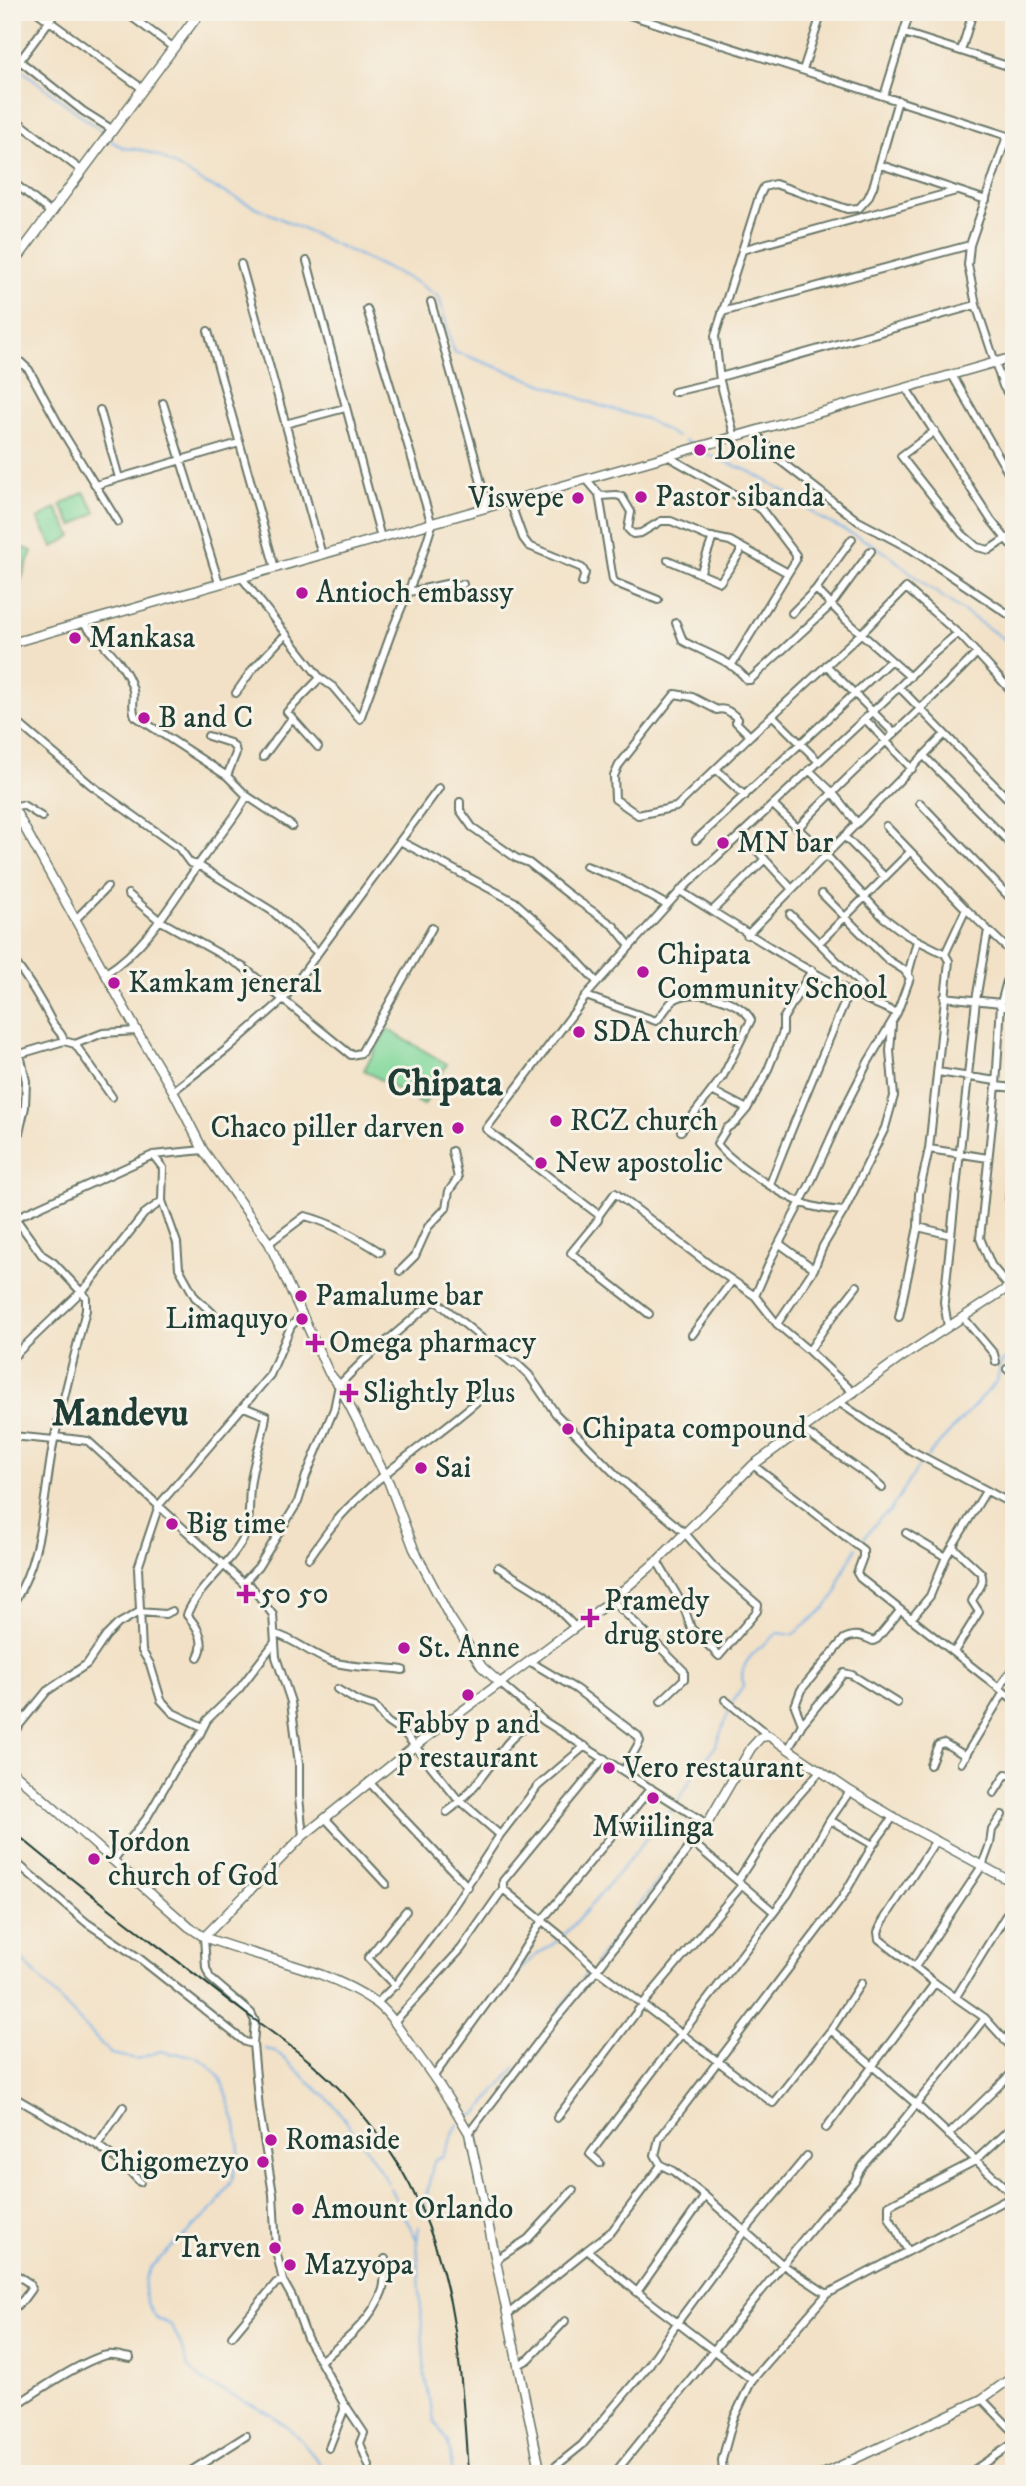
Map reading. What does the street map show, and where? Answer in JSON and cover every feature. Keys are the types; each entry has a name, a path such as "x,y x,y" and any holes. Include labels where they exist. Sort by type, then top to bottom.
{"main road":[{"path":"12,265 200,12"}],"street":[{"path":"37,12 143,89"},
{"path":"12,71 56,12"},
{"path":"125,12 174,48"},
{"path":"620,12 1011,137 985,200 970,245 968,265 976,305 1003,386 1014,403"},
{"path":"803,70 822,12"},
{"path":"884,96 910,12"},
{"path":"961,51 973,12"},
{"path":"904,33 1014,68"},
{"path":"20,61 83,111 113,130"},
{"path":"736,438 720,379 715,343 722,312 759,197 767,185 775,184 853,209 859,208 869,198 898,100"},
{"path":"12,117 82,171"},
{"path":"881,164 985,200"},
{"path":"12,181 51,212"},
{"path":"742,250 956,191"},
{"path":"12,243 23,251"},
{"path":"722,312 970,245"},
{"path":"307,261 381,538"},
{"path":"241,264 322,555"},
{"path":"430,302 487,508"},
{"path":"674,392 976,305"},
{"path":"242,578 320,678 333,687 360,719 432,525 367,309"},
{"path":"208,331 275,568"},
{"path":"12,354 29,370 65,436 118,522"},
{"path":"12,643 1014,357"},
{"path":"952,375 1014,483"},
{"path":"906,388 991,520 1014,549"},
{"path":"163,403 219,583"},
{"path":"285,424 345,408"},
{"path":"100,410 119,478"},
{"path":"935,431 901,456 962,534 978,547 989,550 1007,538"},
{"path":"755,433 778,459 858,521 911,549 1014,618"},
{"path":"96,485 239,443"},
{"path":"669,457 762,510 796,555 796,560 731,666"},
{"path":"587,480 600,496 613,580 658,600"},
{"path":"600,496 622,497 631,512 628,529 633,534 661,521 668,521 740,547 788,573"},
{"path":"510,502 526,543 533,549 582,568 585,573 582,583"},
{"path":"700,574 713,537"},
{"path":"792,613 816,589 852,539"},
{"path":"667,560 718,582 722,581 740,553 740,547"},
{"path":"676,623 680,639 731,666 750,680 831,605 871,551"},
{"path":"409,593 451,583 458,586 463,584"},
{"path":"750,736 736,722 737,719 730,711 717,710 692,697 675,694 638,743 623,757 614,776 615,799 638,815 676,807 861,634 906,588 958,633 1010,686 1014,694"},
{"path":"816,589 910,677"},
{"path":"84,624 118,660 123,669 134,693 132,703 135,716 226,776 247,796 292,826"},
{"path":"599,1215 486,1129 597,982 680,891 958,633"},
{"path":"236,692 286,634"},
{"path":"799,828 832,792 921,710 977,653"},
{"path":"696,840 891,660"},
{"path":"827,665 894,733"},
{"path":"318,747 287,712 320,678"},
{"path":"899,687 1014,805"},
{"path":"772,716 818,761"},
{"path":"12,718 92,785 180,848 190,863 198,865 272,911 318,953"},
{"path":"263,757 292,718"},
{"path":"865,719 912,769"},
{"path":"747,935 944,735"},
{"path":"208,737 230,743 235,748 236,753 226,776"},
{"path":"924,756 1014,847"},
{"path":"717,770 745,796"},
{"path":"809,770 832,792 857,823"},
{"path":"173,1091 227,1049 284,999 439,788"},
{"path":"106,973 132,953 159,920 230,824 247,796"},
{"path":"460,802 460,810 472,827 516,858 530,863 614,926 630,946"},
{"path":"920,803 1014,902"},
{"path":"42,817 23,805 13,807 204,1150 269,1243 330,1373 339,1385 385,1474 414,1549 449,1616 482,1667 537,1716 707,1824"},
{"path":"773,805 799,828 883,917 918,941 945,954 949,961 929,1149 919,1194 918,1227 899,1317"},
{"path":"369,2466 360,2444 364,2433 307,2338 283,2281 276,2250 273,2193 260,2119 253,2044 255,2021 253,2015 207,1973 204,1937 303,1836 415,1746 612,1600 657,1561 753,1465 963,1317 1012,1289 991,1265 980,1238 1001,1005 1014,955 886,826"},
{"path":"742,834 791,888"},
{"path":"844,836 885,877"},
{"path":"400,841 515,902 562,944 597,982"},
{"path":"819,943 910,852"},
{"path":"712,911 765,859"},
{"path":"586,866 620,879 667,905"},
{"path":"75,920 107,887"},
{"path":"680,891 747,935 849,992 897,1013"},
{"path":"128,894 180,934 221,953 284,999 351,1055 361,1053 432,928"},
{"path":"822,894 888,960 908,974"},
{"path":"945,954 966,909"},
{"path":"790,914 860,985 862,988 859,997"},
{"path":"948,1328 944,1302 976,1000 988,930"},
{"path":"755,1296 868,1062 897,1013 910,978 908,974 918,941"},
{"path":"12,958 46,1007 64,1041"},
{"path":"812,970 783,1019 783,1032 767,1072 747,1109 727,1128 718,1146 753,1174 801,1202 844,1211"},
{"path":"770,1184 793,1122 849,992"},
{"path":"586,996 656,1021 674,1000 700,995 727,1000 749,1015 751,1020 723,1076 681,1131"},
{"path":"944,997 1014,1008"},
{"path":"777,1324 814,1269 823,1246 844,1211 885,1128 894,1096 890,1051 892,1022"},
{"path":"12,1057 64,1041 75,1044 103,1033 137,1031"},
{"path":"75,1044 112,1097"},
{"path":"12,1256 12,1183 16,1147 25,1107 26,1081 20,1054"},
{"path":"938,1072 969,1076 1014,1088"},
{"path":"712,1091 747,1109"},
{"path":"929,1149 988,1158"},
{"path":"14,1219 153,1155 204,1150"},
{"path":"400,1271 415,1255 428,1227 446,1208 449,1191 458,1178 452,1151"},
{"path":"153,1155 163,1168 162,1201 177,1243 179,1269 195,1297 218,1318"},
{"path":"1009,1199 1014,1156"},
{"path":"649,1314 571,1254 615,1194 755,1296 777,1324 854,1393"},
{"path":"12,1356 82,1291 144,1214 162,1201"},
{"path":"269,1243 305,1216 353,1235 380,1252"},
{"path":"12,1605 25,1584 36,1546 55,1439 86,1310 86,1297 82,1291 42,1255 14,1219"},
{"path":"918,1227 951,1235"},
{"path":"780,1244 814,1269"},
{"path":"692,1335 733,1281"},
{"path":"809,1351 858,1286"},
{"path":"243,1583 258,1567 298,1502 334,1409 339,1385 363,1360 435,1300 529,1375 556,1414 582,1441 617,1476 684,1532 713,1566 758,1605 757,1611 719,1656 691,1628 684,1607 657,1561"},
{"path":"203,1727 173,1713 161,1700 150,1664 142,1651 138,1568 159,1505 270,1375 291,1326 302,1315"},
{"path":"963,1317 994,1354 996,1362"},
{"path":"1007,1369 1014,1376"},
{"path":"309,1558 328,1530 352,1504 385,1474 450,1426 483,1396"},
{"path":"840,1403 909,1450 1014,1505"},
{"path":"198,1657 202,1639 187,1615 200,1593 225,1566 247,1531 250,1481 266,1416 244,1408"},
{"path":"801,1429 882,1488"},
{"path":"12,1436 88,1441 243,1583 251,1586 273,1615 276,1657 292,1713 299,1764 303,1836"},
{"path":"753,1465 863,1550 858,1576 1014,1700"},
{"path":"911,1619 930,1596 946,1557 986,1491"},
{"path":"906,1533 946,1557"},
{"path":"953,1547 983,1578 972,1601 979,1612 954,1652"},
{"path":"498,1567 545,1596 575,1626"},
{"path":"612,1600 684,1671 684,1679 661,1701"},
{"path":"12,1734 40,1698 87,1664 118,1623 139,1612 165,1614 172,1611"},
{"path":"802,1724 795,1706 798,1695 845,1639 861,1635 873,1641 877,1639 900,1611"},
{"path":"275,1634 290,1638 326,1660 346,1666 403,1670"},
{"path":"109,1857 115,1858 139,1831 203,1727 247,1680 275,1642"},
{"path":"529,1661 576,1689 638,1735 640,1741 624,1770"},
{"path":"961,1763 1014,1666"},
{"path":"789,1748 802,1724 844,1673 852,1675 897,1703"},
{"path":"337,1689 357,1701 375,1707 415,1746 456,1797 500,1835"},
{"path":"725,1700 769,1735 850,1791 1014,1883"},
{"path":"447,1812 462,1801 506,1744 537,1716"},
{"path":"469,2133 707,1824 751,1748 761,1737 769,1735"},
{"path":"930,1765 938,1745 944,1743 966,1756"},
{"path":"377,2003 394,1986 468,1887 500,1835 538,1786 585,1746"},
{"path":"394,2022 461,1949 503,1889 503,1881 604,1758"},
{"path":"557,2118 642,2005 740,1883 778,1819 821,1770"},
{"path":"12,1771 189,1927 204,1937 324,1976 354,1989 377,2003 394,2022 434,2076 469,2133 544,2474 582,2445 649,2365 744,2232 807,2156"},
{"path":"994,1793 1006,1774 1014,1776"},
{"path":"369,1782 468,1887"},
{"path":"434,2076 508,1974 543,1919 651,1788"},
{"path":"600,2163 590,2154 792,1887 830,1820 850,1791"},
{"path":"915,1967 982,1866 992,1830 1002,1815"},
{"path":"827,2294 783,2264 705,2196 661,2165 655,2155 655,2148 659,2139 842,1898 873,1845 894,1816"},
{"path":"325,1818 386,1884"},
{"path":"830,1820 873,1845"},
{"path":"936,1840 883,1921 878,1932 879,1939 985,2018 1014,2050"},
{"path":"692,1842 774,1912"},
{"path":"12,1859 87,1923 139,1958 245,2042 253,2044"},
{"path":"503,1889 543,1919 597,1970 773,2103 831,2030 862,1983"},
{"path":"956,1997 1014,1902"},
{"path":"394,1986 368,1958 406,1911"},
{"path":"826,2128 935,1983"},
{"path":"614,2474 985,2018"},
{"path":"1005,2041 1014,2028"},
{"path":"723,2474 722,2460 733,2420 752,2380 827,2294 1014,2196 916,2104 831,2030"},
{"path":"948,2135 1014,2071"},
{"path":"12,2096 97,2146 124,2165 140,2182"},
{"path":"97,2146 123,2106"},
{"path":"908,2251 889,2217 889,2205 975,2161 1014,2124"},
{"path":"508,2315 612,2231 661,2165"},
{"path":"497,2259 527,2239 573,2190"},
{"path":"637,2292 705,2196"},
{"path":"587,2250 752,2380"},
{"path":"320,2361 346,2339 383,2291 384,2259"},
{"path":"12,2272 29,2283 31,2289 12,2310"},
{"path":"232,2336 276,2283 283,2281"},
{"path":"518,2365 529,2360 565,2321"},
{"path":"12,2408 68,2373 101,2357 114,2355 130,2358"},
{"path":"823,2474 982,2399 1014,2376"},
{"path":"982,2399 1014,2432"},
{"path":"329,2448 344,2410 343,2402"},
{"path":"186,2474 246,2436"},
{"path":"968,2474 1014,2443"}],"green space":[{"path":"84,492 96,512 73,526 61,505"},
{"path":"56,508 72,536 53,547 38,519"},
{"path":"12,543 32,551 12,603"},
{"path":"387,1029 447,1064 424,1105 364,1070"}],"waterway":[{"path":"19,68 104,133"},
{"path":"111,141 124,148 142,150 161,157 204,183 414,281 439,297 454,352 460,354"},
{"path":"462,354 601,406 646,419 677,437"},
{"path":"685,441 694,445"},
{"path":"699,451 751,472 791,495 820,518 872,544 924,584 1014,646"},
{"path":"927,1457 997,1381 1001,1363 1014,1352"},
{"path":"860,1543 880,1518 890,1511 922,1461"},
{"path":"733,1702 744,1685 743,1669 752,1655 778,1633 793,1635 825,1608 837,1593 841,1576 856,1548"},
{"path":"678,1801 715,1747 730,1708"},
{"path":"483,2013 529,1961 559,1940 577,1921 672,1810"},
{"path":"595,1963 691,1838 697,1823"},
{"path":"12,1949 111,2054 137,2059 161,2051 179,2053 196,2057 210,2066 221,2079 236,2124 239,2150 232,2180 216,2206 152,2266 145,2280 147,2303 155,2317 171,2325 188,2367 202,2381 270,2414 295,2434 329,2474"},
{"path":"553,2018 589,1970"},
{"path":"265,2049 275,2051 334,2105 364,2145 388,2184"},
{"path":"438,2076 468,2115 476,2115 516,2067"},
{"path":"422,2217 435,2159 443,2156 458,2124"},
{"path":"390,2188 417,2240"},
{"path":"419,2227 417,2240 425,2378 434,2420 448,2443 453,2474"}],"railway":[{"path":"12,1830 92,1895 314,2065 345,2095 387,2147 419,2204 442,2269 456,2336 468,2474"}],"place":[{"name":"Doline","path":"700,450"},
{"name":"Pastor sibanda","path":"641,497"},
{"name":"Viswepe","path":"578,498"},
{"name":"Antioch embassy","path":"302,593"},
{"name":"Mankasa","path":"75,638"},
{"name":"B and C","path":"144,718"},
{"name":"MN bar","path":"723,843"},
{"name":"Chipata Community School","path":"643,972"},
{"name":"Kamkam jeneral","path":"114,983"},
{"name":"SDA church","path":"579,1032"},
{"name":"RCZ church","path":"556,1121"},
{"name":"Chaco piller darven","path":"458,1128"},
{"name":"New apostolic","path":"541,1163"},
{"name":"Pamalume bar","path":"301,1296"},
{"name":"Limaquyo","path":"302,1319"},
{"name":"Omega pharmacy","path":"315,1343"},
{"name":"Slightly Plus","path":"349,1393"},
{"name":"Chipata compound","path":"568,1429"},
{"name":"Sai","path":"421,1468"},
{"name":"Big time","path":"172,1524"},
{"name":"50 50","path":"246,1594"},
{"name":"Pramedy drug store","path":"590,1618"},
{"name":"St. Anne","path":"404,1648"},
{"name":"Fabby p and p restaurant","path":"468,1695"},
{"name":"Vero restaurant","path":"609,1768"},
{"name":"Mwiilinga","path":"653,1798"},
{"name":"Jordon church of God","path":"94,1859"},
{"name":"Romaside","path":"271,2140"},
{"name":"Chigomezyo","path":"263,2162"},
{"name":"Amount Orlando","path":"298,2209"},
{"name":"Tarven","path":"275,2248"},
{"name":"Mazyopa","path":"290,2265"}],"district":[{"name":"Chipata","path":"445,1084"},
{"name":"Mandevu","path":"120,1414"}]}
